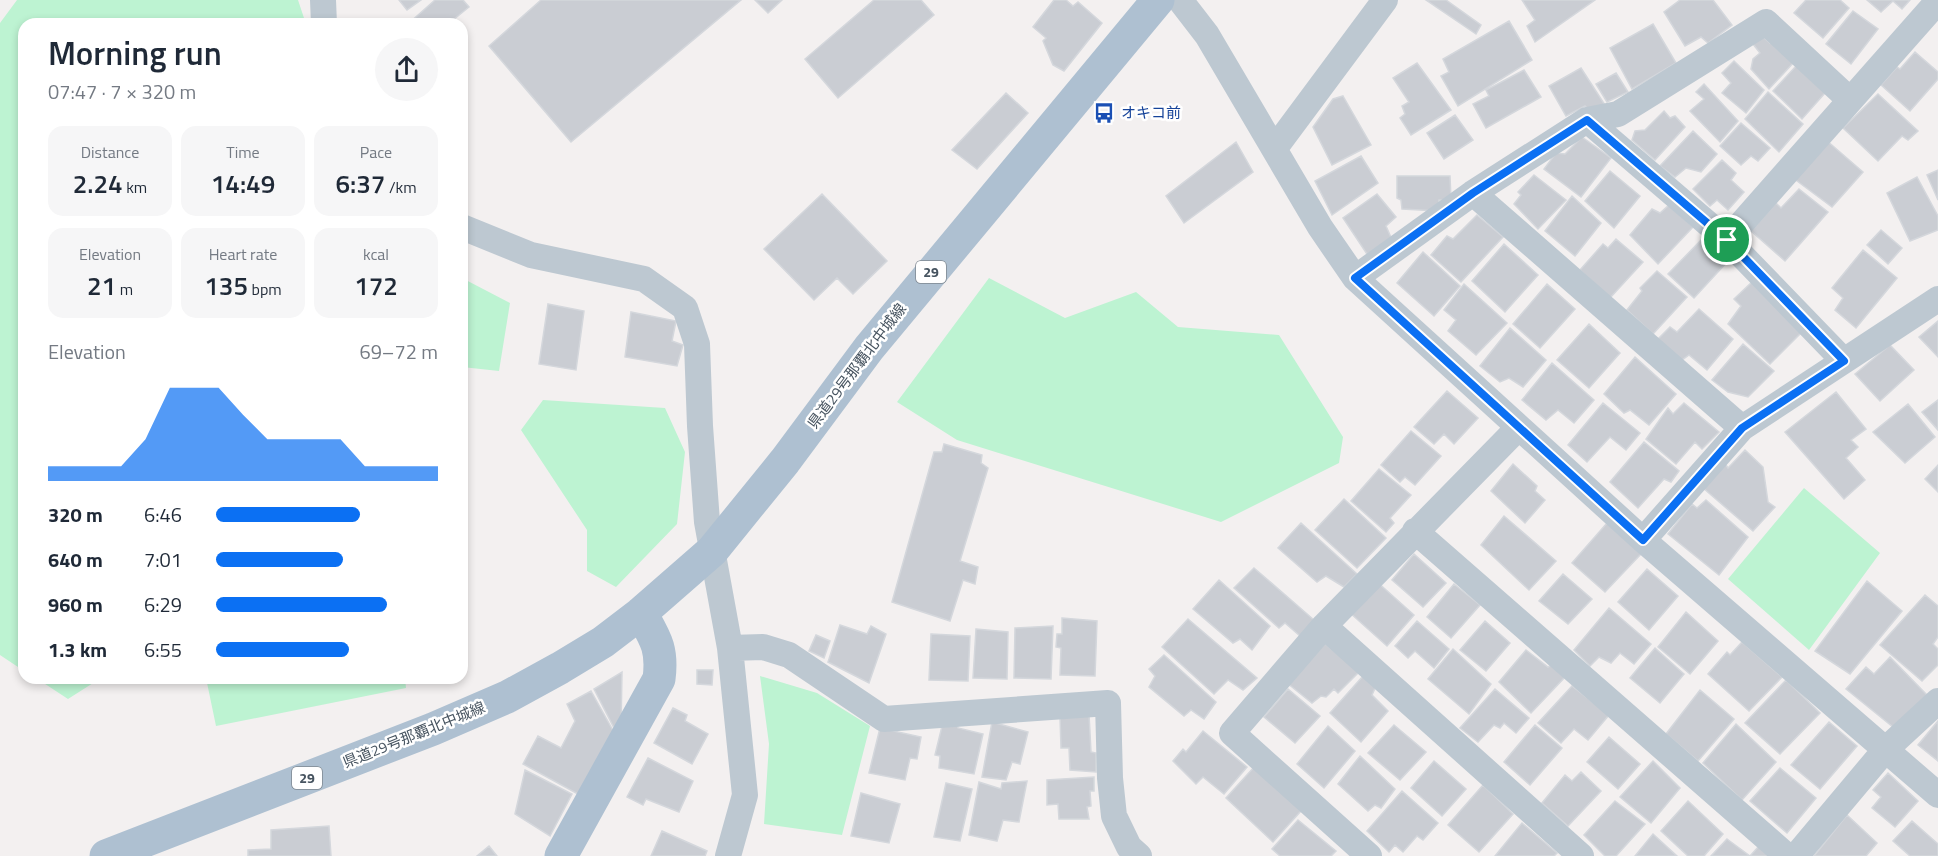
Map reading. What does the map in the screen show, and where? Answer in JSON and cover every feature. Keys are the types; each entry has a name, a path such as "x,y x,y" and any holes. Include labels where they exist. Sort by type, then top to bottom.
{"main road":[{"name":"県道29号那覇北中城線","path":"106,856 433,729 507,697 603,642 641,613 712,551 779,469 888,324 1158,0"},
{"path":"561,856 659,679 660,652 641,613"}],"street":[{"path":"323,0 324,18"},
{"path":"1180,0 1208,34 1320,227 1355,278 1643,540 1938,795"},
{"path":"1275,148 1385,0"},
{"path":"1727,240 1938,1"},
{"path":"1355,278 1473,193 1587,120 1618,114 1766,22 1850,100"},
{"path":"1587,120 1727,240 1844,361"},
{"path":"1473,193 1742,428"},
{"path":"468,229 531,255 644,279 685,308 698,344 704,495 730,648 745,795 728,856"},
{"path":"1643,540 1742,428 1938,299"},
{"path":"1369,856 1232,733 1324,626 1518,428"},
{"path":"1415,531 1787,856"},
{"path":"1324,626 1581,856"},
{"path":"730,648 763,647 789,655 884,719 1108,703 1110,778 1114,816 1128,853"},
{"path":"1796,856 1885,750 1938,701"}],"green space":[{"path":"17,0 298,0 304,18 18,18 18,667 0,655 0,23"},
{"path":"989,278 1065,318 1136,292 1178,327 1279,335 1343,437 1339,463 1221,522 957,440 897,402"},
{"path":"468,281 510,303 499,371 468,368"},
{"path":"543,400 665,408 685,452 677,524 616,587 587,571 587,530 521,430"},
{"path":"1804,488 1880,553 1809,650 1728,579"},
{"path":"760,676 817,693 870,726 842,835 764,824 769,744"},
{"path":"45,684 92,684 68,699"},
{"path":"207,684 406,684 406,688 216,726"}],"building":[{"path":"399,0 421,0 407,10"},
{"path":"435,0 463,0 469,7 455,18 415,18"},
{"path":"541,0 741,0 571,142 489,46"},
{"path":"755,0 782,0 768,13"},
{"path":"874,0 921,0 934,15 838,98 805,59"},
{"path":"1054,0 1066,0 1073,6 1078,2 1102,23 1064,71 1053,65 1043,41 1046,38 1033,27"},
{"path":"1426,0 1446,0 1481,25 1476,34"},
{"path":"1522,0 1595,0 1535,42 1527,26 1535,20"},
{"path":"1680,0 1713,0 1732,25 1708,43 1701,37 1685,46 1664,12"},
{"path":"1806,0 1840,0 1849,8 1823,38 1794,13"},
{"path":"1867,0 1910,0 1902,9 1893,1 1881,12"},
{"path":"1853,11 1878,29 1851,64 1826,44"},
{"path":"1509,21 1532,60 1458,106 1441,76 1449,72 1443,59"},
{"path":"1653,24 1676,63 1632,89 1610,48"},
{"path":"1762,36 1770,43 1773,41 1795,61 1769,89 1751,69 1753,59 1760,53 1753,44"},
{"path":"1915,52 1938,72 1938,79 1910,111 1881,85"},
{"path":"1734,61 1764,90 1746,113 1722,93 1731,83 1722,73"},
{"path":"1417,63 1451,110 1411,135 1400,118 1405,114 1402,106 1409,102 1393,78"},
{"path":"1796,66 1825,93 1802,119 1773,91"},
{"path":"1581,68 1605,105 1589,110 1585,106 1566,116 1549,86"},
{"path":"1524,70 1541,97 1486,128 1473,104 1489,96 1486,90"},
{"path":"1616,73 1628,92 1607,102 1596,84"},
{"path":"1704,84 1738,121 1720,142 1690,111 1704,99 1696,92"},
{"path":"1768,92 1803,124 1779,152 1745,119"},
{"path":"1006,93 1028,113 977,169 952,150"},
{"path":"1878,94 1918,131 1908,140 1902,136 1878,161 1843,128"},
{"path":"1343,96 1371,145 1332,165 1313,127 1333,99"},
{"path":"1664,111 1670,118 1675,116 1685,127 1655,160 1632,140 1635,131 1645,130"},
{"path":"1455,115 1473,140 1444,159 1427,133"},
{"path":"1741,123 1770,148 1758,161 1751,156 1741,165 1720,146"},
{"path":"1693,131 1717,154 1701,172 1686,168 1675,177 1660,166"},
{"path":"1582,137 1611,158 1581,197 1544,169 1556,153 1565,154"},
{"path":"1826,140 1863,172 1832,207 1793,178"},
{"path":"1236,142 1253,172 1184,223 1166,196"},
{"path":"1361,156 1378,183 1332,215 1315,181"},
{"path":"1722,160 1736,173 1731,180 1744,192 1728,210 1717,200 1710,206 1693,189"},
{"path":"1938,170 1938,200 1927,175"},
{"path":"1610,171 1640,196 1614,228 1585,201"},
{"path":"1534,175 1566,200 1538,229 1514,204 1521,195 1518,192"},
{"path":"1397,176 1450,176 1451,200 1439,200 1438,211 1402,209 1401,200 1397,198"},
{"path":"1917,177 1938,216 1938,230 1910,241 1887,193"},
{"path":"1799,189 1828,212 1785,261 1751,231 1776,203 1781,208"},
{"path":"822,194 887,261 853,294 837,278 814,300 764,249"},
{"path":"1377,194 1396,217 1386,226 1393,242 1367,254 1343,218"},
{"path":"1572,196 1601,223 1575,256 1545,231"},
{"path":"1669,205 1693,227 1658,264 1630,235 1652,209 1660,213"},
{"path":"1477,215 1503,237 1461,282 1431,255 1447,236 1453,239"},
{"path":"1881,230 1902,248 1888,264 1867,245"},
{"path":"1703,238 1728,261 1694,298 1668,274"},
{"path":"1616,239 1643,262 1610,298 1580,270 1603,244 1608,248"},
{"path":"1504,244 1538,275 1505,312 1472,281"},
{"path":"1863,250 1897,278 1856,328 1835,310 1843,298 1832,288"},
{"path":"1423,252 1460,286 1434,316 1397,283"},
{"path":"1657,271 1687,297 1653,334 1627,310 1642,291 1640,288"},
{"path":"1753,281 1806,328 1770,364 1728,324 1741,306 1734,299"},
{"path":"1464,284 1507,323 1476,355 1448,331 1456,320 1444,310"},
{"path":"1547,284 1575,309 1540,348 1513,324"},
{"path":"548,304 584,311 576,370 539,364"},
{"path":"1699,309 1733,339 1707,370 1689,355 1678,363 1655,342 1670,327 1677,332"},
{"path":"631,312 676,321 672,341 683,345 677,366 625,357"},
{"path":"1938,321 1938,357 1919,337"},
{"path":"1589,324 1620,353 1589,388 1557,360"},
{"path":"1510,328 1546,360 1523,387 1509,378 1500,382 1480,366"},
{"path":"1743,344 1774,371 1748,397 1728,392 1712,380"},
{"path":"1890,345 1914,370 1880,401 1855,374"},
{"path":"1635,357 1676,394 1649,425 1630,410 1624,413 1604,394"},
{"path":"1552,363 1594,400 1574,423 1558,410 1546,420 1522,400"},
{"path":"1447,391 1478,418 1454,444 1444,434 1434,444 1414,427"},
{"path":"1836,392 1866,429 1851,440 1858,447 1846,458 1865,480 1844,499 1785,432"},
{"path":"1938,400 1938,430 1922,412"},
{"path":"1603,403 1640,433 1626,450 1610,437 1587,462 1568,445"},
{"path":"1684,403 1719,432 1702,449 1695,442 1676,464 1646,439 1668,408 1673,414"},
{"path":"1908,404 1935,437 1905,463 1873,432"},
{"path":"1411,431 1441,456 1415,485 1405,477 1400,482 1381,465"},
{"path":"1644,442 1679,471 1671,482 1664,479 1638,508 1610,482"},
{"path":"944,444 982,455 981,463 988,468 960,561 978,567 975,584 963,580 950,621 892,602 934,452 942,452"},
{"path":"1745,450 1763,467 1768,502 1775,507 1753,531 1703,488 1724,462 1728,468"},
{"path":"1513,464 1537,486 1535,491 1545,500 1525,523 1491,491"},
{"path":"1938,465 1938,492 1925,479"},
{"path":"1379,469 1411,495 1390,518 1394,523 1386,532 1351,501"},
{"path":"1344,499 1386,538 1357,568 1315,530"},
{"path":"1706,500 1748,537 1719,575 1668,534 1692,504 1697,508"},
{"path":"1504,516 1556,561 1529,590 1481,545"},
{"path":"1301,523 1357,574 1344,587 1326,576 1317,582 1278,548"},
{"path":"1607,523 1641,554 1605,592 1572,563"},
{"path":"1414,554 1446,583 1423,607 1392,580"},
{"path":"1254,568 1314,620 1300,636 1285,623 1279,628 1234,588"},
{"path":"1647,569 1678,596 1649,630 1618,602"},
{"path":"1563,574 1592,599 1568,624 1539,601"},
{"path":"1219,580 1270,626 1252,650 1240,639 1233,643 1193,609"},
{"path":"1375,580 1414,615 1387,646 1349,612"},
{"path":"1867,581 1902,611 1850,674 1815,651"},
{"path":"1454,584 1480,605 1451,638 1427,617"},
{"path":"1925,595 1938,606 1938,637 1933,644 1938,649 1938,665 1922,681 1880,645"},
{"path":"1609,608 1651,644 1634,664 1620,653 1611,663 1599,657 1590,666 1574,650"},
{"path":"1686,612 1718,641 1690,674 1658,647"},
{"path":"1062,618 1097,621 1095,676 1060,675 1061,648 1056,647 1057,634 1062,634"},
{"path":"1188,619 1257,678 1243,690 1228,680 1214,694 1162,647"},
{"path":"1417,621 1449,649 1434,668 1415,651 1408,658 1395,646"},
{"path":"1485,621 1510,643 1486,671 1460,650"},
{"path":"840,625 867,634 871,626 886,634 869,683 828,662"},
{"path":"1053,626 1051,679 1014,678 1015,628"},
{"path":"976,629 1008,632 1007,679 973,678"},
{"path":"931,634 970,636 968,681 929,680"},
{"path":"816,635 830,641 824,658 809,651"},
{"path":"1742,642 1782,677 1749,711 1708,674 1727,652 1730,655"},
{"path":"1324,643 1359,672 1338,693 1334,689 1326,697 1321,696 1312,703 1287,683"},
{"path":"1655,648 1684,674 1660,703 1630,678"},
{"path":"1453,649 1491,684 1469,714 1428,679"},
{"path":"1526,650 1548,667 1552,665 1566,676 1531,713 1499,682"},
{"path":"1164,655 1216,702 1204,719 1191,710 1184,716 1149,687 1155,676 1149,669"},
{"path":"1890,657 1927,695 1893,727 1846,689 1866,667 1874,674"},
{"path":"697,670 713,670 712,685 697,684"},
{"path":"622,672 621,728 614,728 594,689"},
{"path":"1363,676 1376,686 1372,695 1388,711 1361,742 1330,713"},
{"path":"1786,680 1820,713 1780,754 1745,723"},
{"path":"1572,686 1609,715 1588,740 1574,729 1561,743 1538,723"},
{"path":"1288,689 1320,716 1295,743 1264,717"},
{"path":"1495,689 1529,718 1516,733 1504,723 1500,728 1494,725 1478,742 1460,728"},
{"path":"1700,690 1734,719 1698,761 1666,734"},
{"path":"591,691 620,743 587,799 523,764 538,736 561,748 575,721 567,704"},
{"path":"673,708 687,715 685,721 708,734 692,764 654,743"},
{"path":"1089,714 1091,752 1096,753 1096,772 1070,770 1069,748 1061,748 1060,717"},
{"path":"1938,721 1938,761 1918,745"},
{"path":"957,722 958,728 983,734 974,774 939,768 940,756 935,755 942,726"},
{"path":"992,722 1028,732 1020,764 1012,762 1006,780 982,777"},
{"path":"1829,722 1857,746 1820,789 1791,765"},
{"path":"1736,724 1776,762 1742,800 1703,763"},
{"path":"1394,725 1426,752 1400,780 1368,753"},
{"path":"1535,725 1562,748 1530,785 1504,762"},
{"path":"1328,726 1355,751 1324,788 1297,764"},
{"path":"880,728 921,737 917,759 910,758 905,780 869,773"},
{"path":"1203,731 1247,767 1224,794 1203,777 1196,784 1173,761 1183,749 1186,752"},
{"path":"1609,737 1640,764 1618,789 1587,762"},
{"path":"1360,756 1395,789 1381,808 1375,805 1368,811 1338,784"},
{"path":"648,758 693,781 679,812 646,799 643,805 627,797"},
{"path":"1434,761 1466,789 1442,816 1411,788"},
{"path":"1653,761 1680,788 1651,823 1620,797"},
{"path":"1255,766 1301,811 1273,842 1226,798"},
{"path":"1780,768 1816,798 1787,833 1750,801"},
{"path":"525,770 572,794 550,836 515,814"},
{"path":"1581,772 1601,791 1568,826 1542,803 1565,775 1572,781"},
{"path":"1888,773 1918,801 1895,827 1872,808 1881,797 1873,790"},
{"path":"1094,777 1094,791 1090,791 1091,806 1087,807 1089,819 1059,819 1058,804 1047,805 1047,780"},
{"path":"1027,781 1019,822 1003,820 997,841 969,835 979,782 1001,789 1002,783"},
{"path":"946,783 972,789 960,841 934,837"},
{"path":"1483,785 1513,814 1479,852 1448,825"},
{"path":"1402,791 1438,823 1423,840 1417,836 1403,852 1395,845 1389,852 1367,831"},
{"path":"861,793 900,804 889,843 851,836"},
{"path":"1615,801 1645,824 1616,856 1605,856 1584,835"},
{"path":"1688,801 1723,834 1704,856 1688,856 1661,831"},
{"path":"1847,815 1877,843 1866,856 1814,856"},
{"path":"1298,820 1336,851 1331,856 1280,856 1272,849"},
{"path":"1912,821 1938,844 1938,856 1910,856 1893,841"},
{"path":"1522,823 1557,853 1554,856 1495,856"},
{"path":"329,826 331,856 248,856 248,850 271,849 271,830"},
{"path":"662,831 707,851 705,856 651,856"},
{"path":"1653,834 1677,856 1635,856"},
{"path":"1727,839 1750,856 1711,856"},
{"path":"489,846 497,856 477,856"},
{"path":"1759,846 1769,856 1750,856"}],"place":[{"name":"オキコ前","path":"1104,113"}],"route":[{"path":"1587,120 1727,240 1844,361 1742,428 1643,540 1355,278 1473,193 1587,120"}]}
